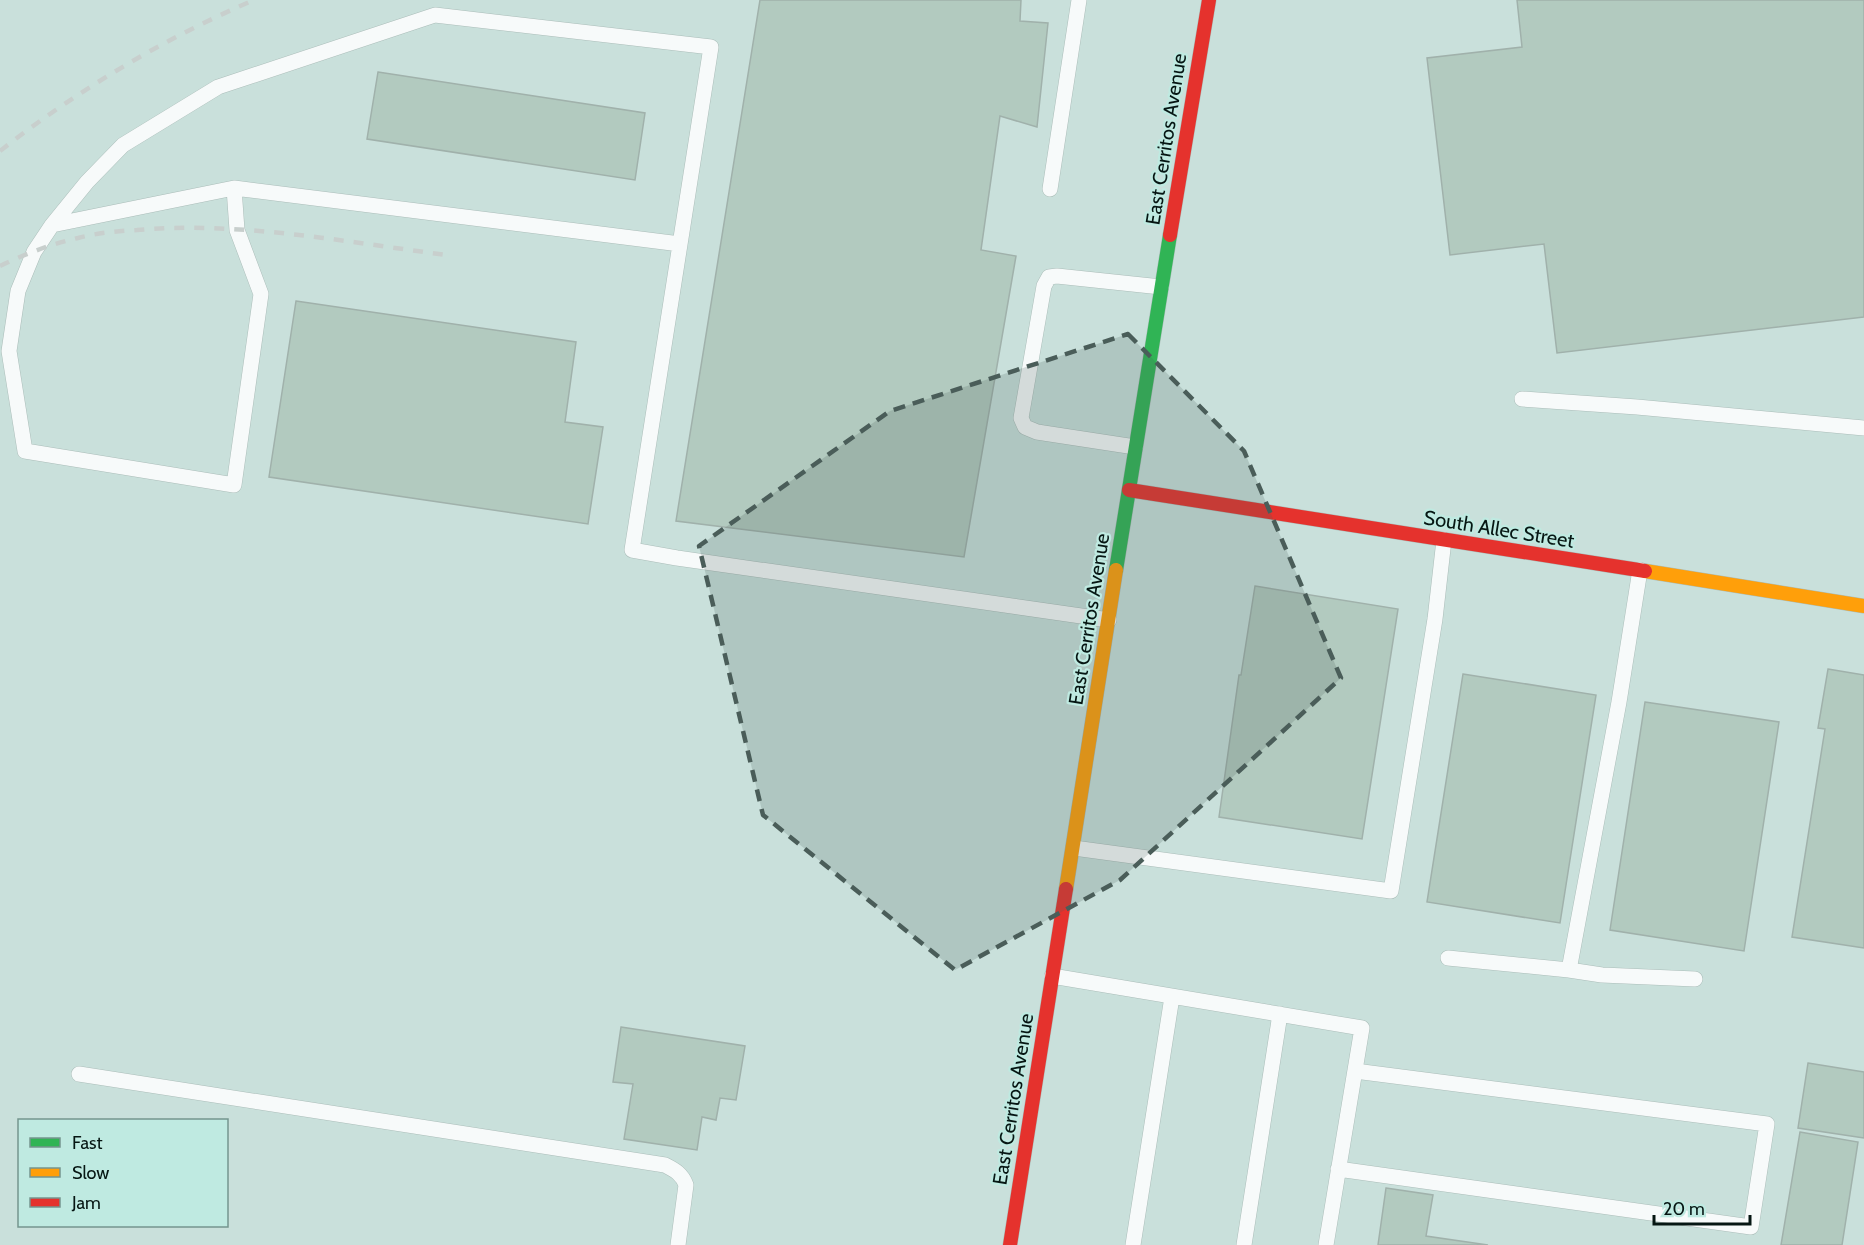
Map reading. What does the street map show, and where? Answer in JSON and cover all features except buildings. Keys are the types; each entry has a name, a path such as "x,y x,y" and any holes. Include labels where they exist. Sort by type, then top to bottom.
{"main road":[{"name":"East Cerritos Avenue","path":"1010,1245 1161,288 1209,0"},
{"name":"South Allec Street","path":"1129,490 1864,606"}],"lane":[{"path":"1050,189 1079,0"},
{"path":"234,188 237,230 261,294 234,485 25,451 9,351 18,291 34,252 52,225 87,182 123,145 218,87 435,15 711,47 632,550 1108,620"},
{"path":"52,225 234,188 680,244"},
{"path":"1136,447 1037,432 1025,427 1021,418 1044,286 1049,277 1058,276 1161,288"},
{"path":"1522,399 1864,428"},
{"path":"1074,848 1390,891 1435,619 1444,540"},
{"path":"1569,970 1619,702 1640,570"},
{"path":"1448,958 1602,975 1695,979"},
{"path":"1052,976 1362,1028 1326,1245"},
{"path":"1133,1245 1172,997"},
{"path":"1244,1245 1280,1014"},
{"path":"1338,1169 1750,1227 1767,1124 1355,1071"},
{"path":"79,1074 665,1165 676,1170 684,1178 686,1185 678,1245"}],"highlighted area":[{"path":"1128,334 1244,451 1341,678 1120,880 955,970 763,815 699,546 890,411"}],"railway":[{"path":"0,151 60,107 122,67 187,31 254,0"},
{"path":"0,266 38,250 85,236 176,228 215,228 292,234 447,255"}],"traffic: fast":[{"path":"1116,570 1170,235"}],"traffic: slow":[{"path":"1066,889 1116,570"},
{"path":"1645,571 1864,606"}],"traffic: jam":[{"path":"1170,235 1209,0"},
{"path":"1129,490 1645,571"},
{"path":"1010,1245 1066,889"}]}
